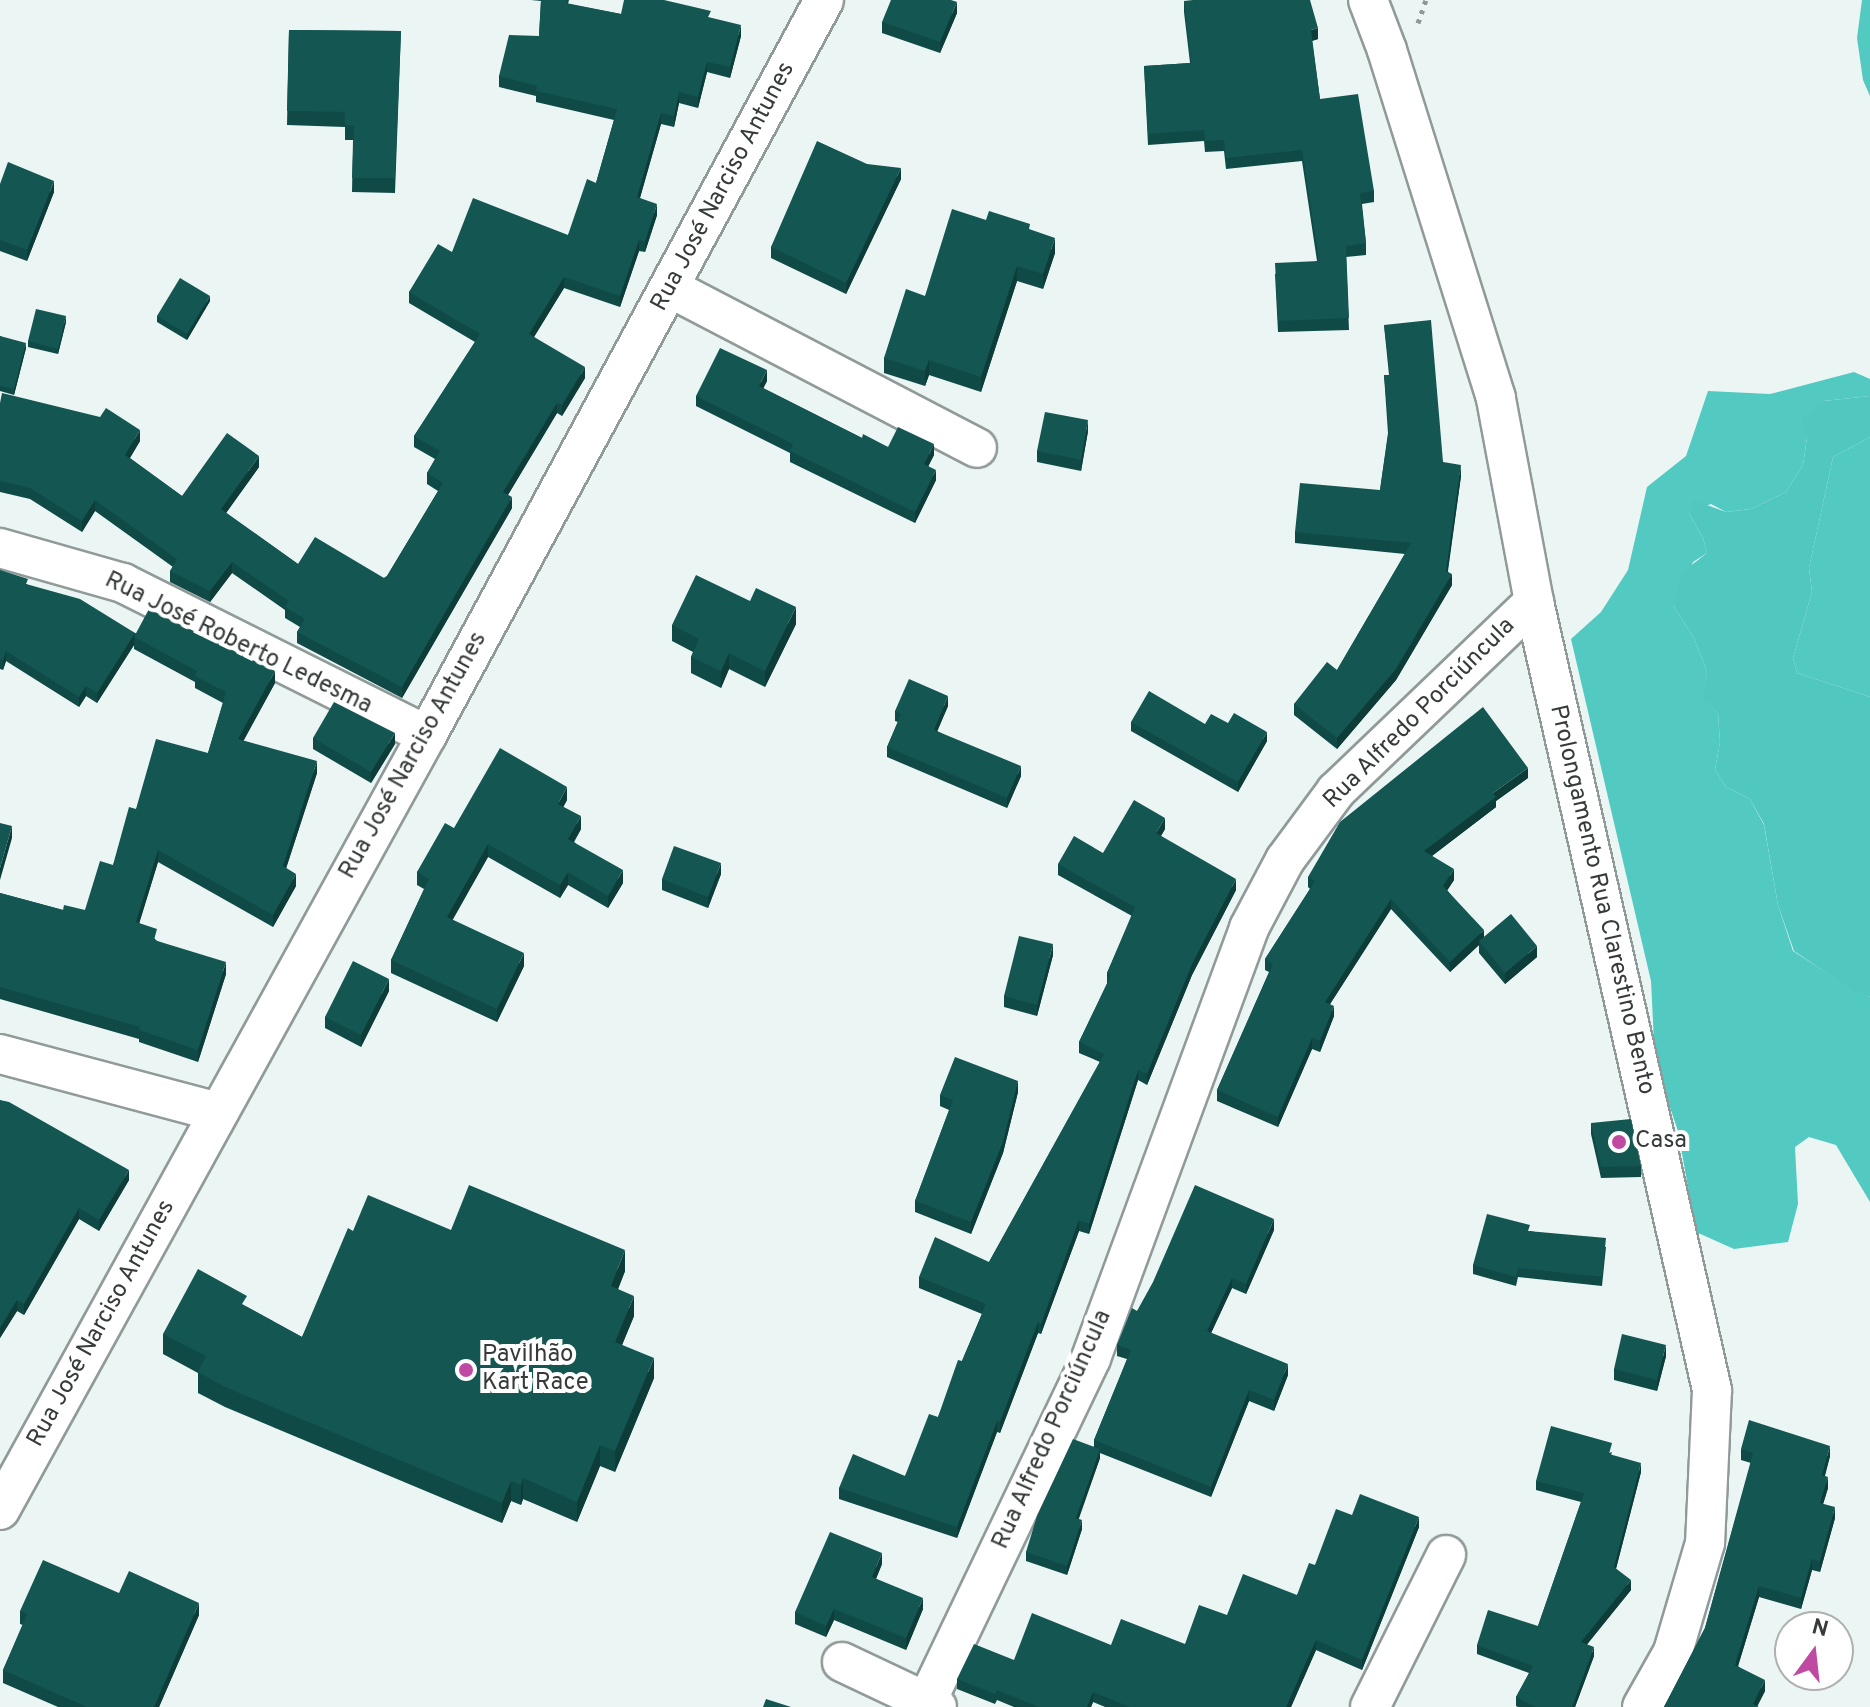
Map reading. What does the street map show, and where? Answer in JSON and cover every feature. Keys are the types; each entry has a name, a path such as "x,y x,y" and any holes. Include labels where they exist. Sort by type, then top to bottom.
{"street":[{"name":"Rua José Narciso Antunes","path":"0,1510 427,735 824,0"},
{"name":"Rua Alfredo Porciúncula","path":"929,1706 1091,1358 1249,928 1285,860 1336,791 1534,602 1496,398 1387,50 1368,0"},
{"path":"670,288 977,448"},
{"name":"Rua José Roberto Ledesma","path":"0,548 123,583 427,735"},
{"name":"Prolongamento Rua Clarestino Bento","path":"1534,602 1712,1390 1705,1543 1673,1652 1642,1707"},
{"path":"0,1054 218,1112"},
{"path":"1370,1707 1446,1555"},
{"path":"842,1662 929,1706"}],"shaded area":[{"path":"1862,0 1870,0 1870,96 1863,80 1857,38"},
{"path":"1854,372 1870,379 1870,396 1824,401 1807,438 1803,465 1786,492 1751,509 1726,512 1711,504 1689,513 1703,538 1707,553 1693,562 1674,607 1694,638 1707,671 1705,699 1718,713 1720,742 1715,770 1726,787 1750,799 1764,825 1778,905 1793,951 1855,991 1870,997 1870,1202 1836,1145 1809,1137 1795,1147 1798,1204 1788,1242 1734,1249 1696,1232 1678,1131 1655,1063 1651,981 1571,639 1601,612 1628,570 1647,487 1686,456 1708,391 1770,394"},
{"path":"1870,396 1870,437 1833,457 1809,568 1812,592 1793,658 1797,673 1870,697 1870,997 1855,992 1794,951 1778,905 1764,824 1750,799 1726,787 1715,770 1720,742 1718,713 1704,699 1707,671 1694,638 1674,607 1680,574 1707,553 1703,538 1689,513 1693,500 1726,512 1751,509 1786,492 1803,465 1807,438 1802,417 1824,401"},
{"path":"1870,437 1870,697 1797,673 1793,658 1812,592 1809,568 1833,457"}],"building":[{"path":"541,0 567,0 566,3 621,14 624,0 664,0 711,11 708,17 741,25 730,67 707,62 698,97 679,92 674,116 661,113 637,197 657,204 645,242 639,240 620,296 564,277 529,334 585,367 562,405 557,403 503,492 512,497 402,687 297,632 305,619 285,607 289,601 232,562 210,591 170,571 177,559 95,500 82,521 30,488 0,481 2,393 100,417 106,408 140,430 125,455 182,496 227,433 259,456 221,509 298,564 315,537 384,578 387,576 443,483 427,473 440,451 414,436 480,334 409,292 438,244 452,252 473,198 568,235 587,179 596,183 617,109 536,91 537,86 499,76 509,35 539,36"},
{"path":"891,0 957,2 940,42 882,22"},
{"path":"1310,0 1318,28 1311,30 1320,99 1358,94 1374,191 1360,193 1366,243 1346,246 1349,318 1278,321 1275,263 1319,261 1302,150 1226,158 1224,140 1205,141 1204,130 1148,134 1144,66 1191,63 1184,1"},
{"path":"289,30 401,31 395,178 352,178 354,126 345,125 345,112 287,111"},
{"path":"817,141 867,164 901,168 846,283 771,247"},
{"path":"8,162 54,181 27,250 0,240 0,184"},
{"path":"952,209 986,220 989,211 1030,224 1029,229 1055,238 1043,274 1017,266 981,377 929,360 925,371 884,358 906,289 925,296"},
{"path":"180,278 210,296 187,334 157,316"},
{"path":"36,309 66,316 58,349 28,341"},
{"path":"1431,320 1443,462 1461,465 1446,571 1452,574 1396,669 1337,738 1294,704 1327,662 1337,670 1411,543 1295,532 1300,483 1380,490 1389,429 1384,375 1390,375 1384,325"},
{"path":"0,336 26,343 14,389 0,386"},
{"path":"720,348 767,370 759,386 862,438 863,434 888,447 898,427 934,444 924,464 936,470 915,512 790,451 793,444 696,396"},
{"path":"1045,412 1088,420 1081,460 1037,451"},
{"path":"0,570 28,579 26,584 80,599 135,633 97,693 86,686 79,697 6,651 3,660 0,659"},
{"path":"696,575 750,601 756,588 796,607 765,671 729,653 721,671 691,657 699,639 672,625"},
{"path":"149,609 275,671 238,739 317,761 283,866 296,874 273,915 158,850 136,922 157,929 154,940 226,962 198,1050 139,1030 140,1027 0,987 0,893 63,910 64,905 85,910 100,861 113,865 129,807 136,809 156,739 208,753 226,692 195,676 197,671 134,637"},
{"path":"909,679 948,696 934,730 1021,766 1007,798 887,747 901,714 895,711"},
{"path":"1149,691 1205,724 1211,714 1228,723 1234,713 1267,732 1238,782 1131,722"},
{"path":"334,702 395,733 371,772 313,738"},
{"path":"1483,707 1528,768 1493,793 1496,797 1424,851 1454,869 1443,886 1484,930 1450,962 1391,899 1325,1002 1334,1006 1320,1041 1312,1038 1278,1117 1217,1090 1273,964 1265,959 1315,881 1308,877 1340,822"},
{"path":"500,748 567,787 558,804 581,816 568,839 623,870 608,896 568,872 560,885 488,844 447,917 524,953 497,1009 391,960 429,879 417,872 445,823 454,828"},
{"path":"1134,800 1165,818 1156,833 1236,879 1192,964 1147,1074 1138,1070 1089,1224 1079,1220 1041,1324 1038,1322 957,1527 839,1488 853,1454 905,1476 929,1414 938,1417 958,1360 962,1361 986,1304 919,1277 935,1237 989,1262 1104,1054 1079,1042 1111,975 1107,973 1135,907 1058,864 1074,836 1103,853"},
{"path":"0,823 12,826 0,868"},
{"path":"674,846 721,863 708,897 662,879"},
{"path":"1511,914 1537,946 1505,973 1479,941"},
{"path":"1019,936 1053,944 1037,1005 1004,996"},
{"path":"353,961 389,979 361,1035 325,1017"},
{"path":"955,1057 1018,1081 1003,1142 971,1222 915,1201 953,1100 940,1095"},
{"path":"0,1100 9,1102 129,1170 99,1220 79,1208 24,1304 17,1300 0,1328"},
{"name":"Casa","path":"1631,1119 1641,1166 1601,1167 1591,1123"},
{"name":"Pavilhão Kart Race","path":"469,1185 625,1250 611,1286 634,1296 615,1342 654,1358 615,1451 600,1445 577,1502 523,1478 521,1485 511,1481 502,1503 225,1387 198,1372 206,1356 163,1334 198,1269 247,1296 242,1304 302,1337 348,1228 353,1231 368,1195 451,1230"},
{"path":"1195,1185 1274,1219 1246,1284 1232,1278 1207,1331 1288,1364 1274,1400 1249,1390 1211,1487 1094,1440 1131,1350 1117,1345 1132,1308 1137,1311 1153,1282"},
{"path":"1487,1214 1530,1225 1528,1231 1606,1238 1602,1277 1518,1268 1516,1277 1473,1265"},
{"path":"1622,1334 1666,1345 1657,1380 1614,1369"},
{"path":"1749,1420 1830,1446 1822,1475 1828,1477 1820,1503 1835,1507 1820,1561 1812,1559 1801,1598 1759,1586 1735,1665 1765,1680 1753,1704 1759,1707 1664,1707 1705,1628 1753,1453 1741,1449"},
{"path":"1551,1426 1612,1443 1609,1454 1641,1463 1614,1567 1631,1580 1581,1642 1594,1647 1572,1707 1536,1707 1516,1697 1533,1666 1477,1645 1488,1610 1538,1626 1584,1493 1536,1481"},
{"path":"1073,1439 1100,1449 1076,1518 1082,1520 1067,1566 1026,1552 1037,1516"},
{"path":"1360,1494 1419,1517 1362,1660 1316,1640 1286,1707 1130,1707 1093,1692 1087,1707 1039,1707 997,1690 995,1694 957,1679 974,1644 1014,1660 1032,1613 1111,1645 1121,1619 1185,1644 1199,1605 1227,1615 1243,1574 1297,1595 1309,1563 1315,1565 1336,1509 1352,1515"},
{"path":"830,1532 882,1553 872,1577 923,1598 906,1638 834,1609 826,1626 795,1612"},
{"path":"43,1560 119,1593 129,1571 199,1603 154,1707 87,1707 3,1670 27,1614 20,1611"},
{"path":"766,1699 791,1707 763,1707"}],"place":[{"name":"Casa","path":"1619,1142"},
{"name":"Pavilhão Kart Race","path":"466,1370"}]}
